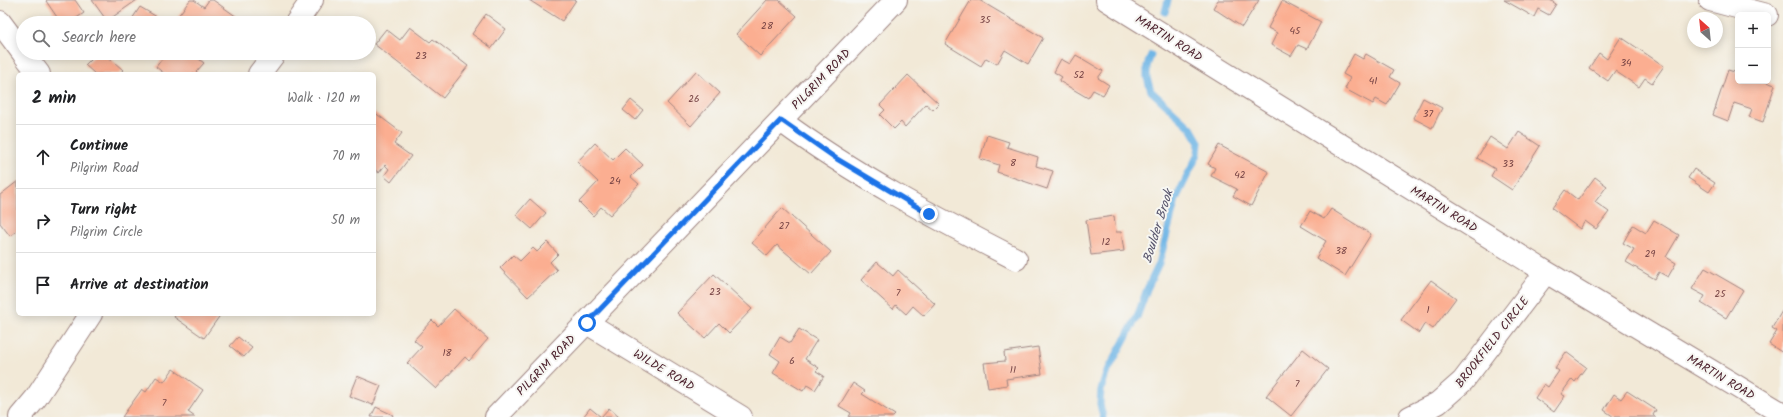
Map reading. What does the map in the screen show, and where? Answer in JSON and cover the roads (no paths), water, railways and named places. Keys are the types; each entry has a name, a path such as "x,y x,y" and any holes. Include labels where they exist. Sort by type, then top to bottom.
{"street":[{"path":"301,16 312,0"},
{"name":"PILGRIM ROAD","path":"496,417 896,0"},
{"name":"MARTIN ROAD","path":"1108,0 1546,272 1783,414"},
{"path":"1710,0 1756,12"},
{"path":"1771,16 1783,20"},
{"path":"0,22 16,44"},
{"path":"28,60 37,72"},
{"path":"261,72 269,60"},
{"path":"781,120 837,159 929,214 1016,259"},
{"name":"BROOKFIELD CIRCLE","path":"1410,417 1438,403 1463,381 1546,272"},
{"path":"20,417 36,398 90,316"},
{"name":"WILDE ROAD","path":"587,323 741,417"}],"waterway":[{"name":"Boulder Brook","path":"1165,12 1168,0"},
{"name":"Boulder Brook","path":"1103,417 1100,404 1101,390 1106,374 1137,317 1147,289 1159,264 1176,199 1198,154 1199,142 1191,128 1151,91 1147,78 1147,66 1151,55"}]}
